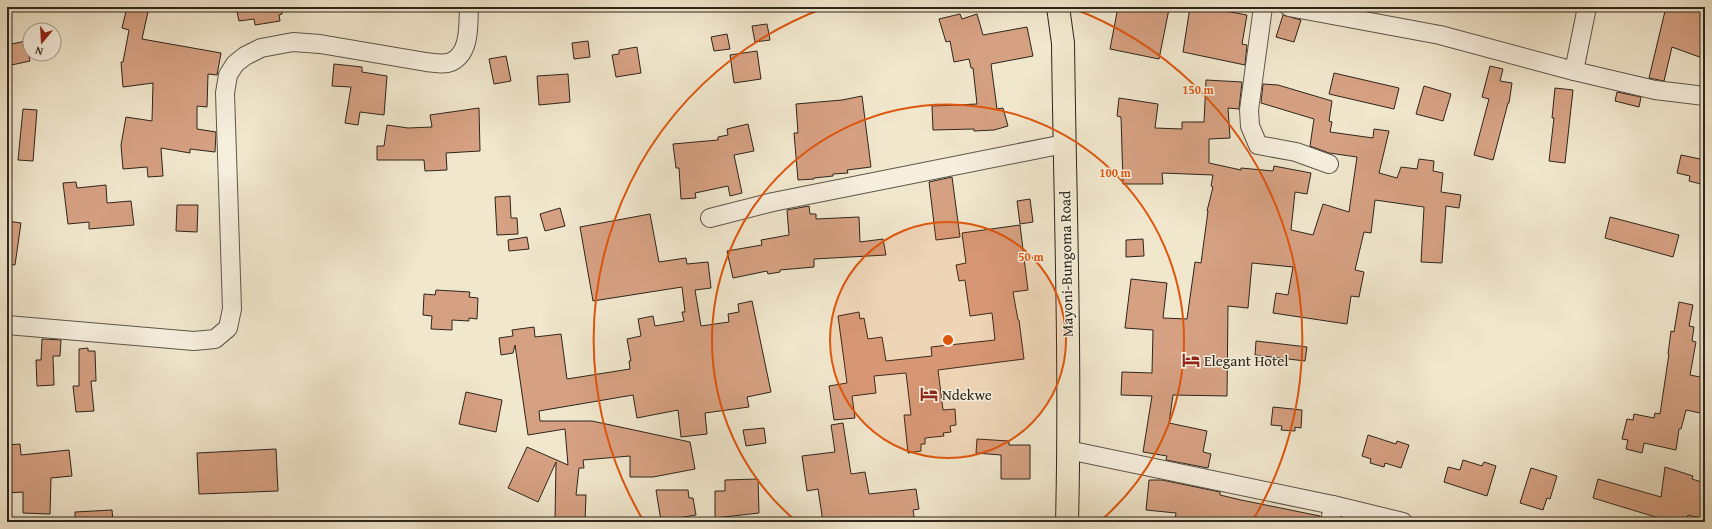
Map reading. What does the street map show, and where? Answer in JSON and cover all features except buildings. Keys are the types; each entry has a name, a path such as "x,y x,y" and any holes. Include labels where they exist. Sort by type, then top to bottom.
{"main road":[{"name":"Mayoni-Bungoma Road","path":"1058,7 1063,43 1068,450 1067,522"}],"street":[{"path":"7,325 194,341 215,339 228,328 232,309 225,93 228,74 234,64 245,56 261,48 293,42 320,44 433,63 451,62 462,51 467,41 469,7"},
{"path":"1263,7 1249,110 1250,126 1258,145 1296,152 1329,164"},
{"path":"1289,7 1440,35 1574,71 1655,90 1705,96"},
{"path":"1574,71 1587,7"},
{"path":"710,218 773,202 1064,144"},
{"path":"1068,450 1331,513 1403,522"}],"place":[{"name":"Elegant Hotel","path":"1191,360"},
{"name":"Ndekwe","path":"929,394"}]}
